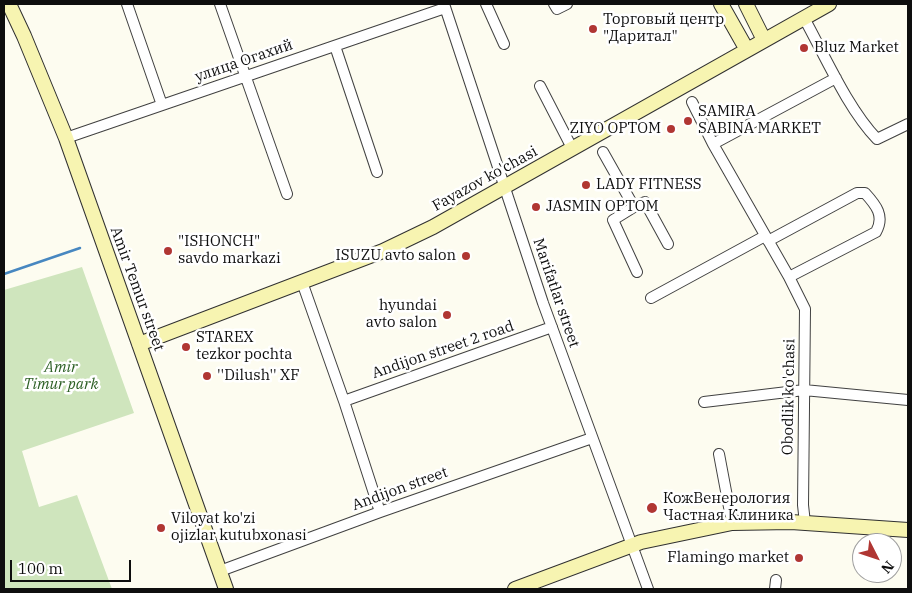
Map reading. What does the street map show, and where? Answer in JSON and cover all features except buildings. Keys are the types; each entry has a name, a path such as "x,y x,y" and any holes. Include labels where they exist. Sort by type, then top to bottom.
{"main road":[{"name":"Amir Temur street","path":"9,4 66,138 226,589"},
{"path":"721,4 746,50"},
{"path":"746,4 764,40"},
{"name":"Fayazov ko'chasi","path":"139,344 383,251 433,227 829,4"},
{"path":"515,589 632,546 672,534 732,522 806,522 908,530"}],"street":[{"path":"127,4 162,104"},
{"path":"220,4 287,194"},
{"path":"486,4 504,44"},
{"path":"554,4 556,9 567,4"},
{"name":"улица Огахий","path":"66,138 335,46 445,6"},
{"name":"Marifatlar street","path":"445,6 552,327 648,589"},
{"path":"804,18 836,78 866,128 877,139 908,124"},
{"path":"335,46 377,172"},
{"path":"713,144 836,78"},
{"path":"540,86 572,148"},
{"name":"Obodlik ko'chasi","path":"692,102 713,144 805,309 803,505 806,522"},
{"path":"603,152 634,207"},
{"path":"651,298 857,193 865,193 873,201 881,218 876,232 788,277"},
{"path":"636,272 613,220 645,202 668,244"},
{"path":"302,282 344,401 380,512"},
{"name":"Andijon street 2 road","path":"344,401 552,327"},
{"path":"704,402 804,390 908,400"},
{"name":"Andijon street","path":"220,571 380,512 592,438"},
{"path":"719,454 732,522"}],"green space":[{"name":"Amir Timur park","path":"82,267 134,413 22,451 39,507 77,495 112,589 4,589 4,290"}],"waterway":[{"path":"4,274 80,248"}],"place":[{"name":"Торговый центр \"Даритал\"","path":"593,29"},
{"name":"Bluz Market","path":"804,48"},
{"name":"SAMIRA SABINA MARKET","path":"688,121"},
{"name":"ZIYO OPTOM","path":"671,129"},
{"name":"LADY FITNESS","path":"586,185"},
{"name":"JASMIN OPTOM","path":"536,207"},
{"name":"\"ISHONCH\" savdo markazi","path":"168,251"},
{"name":"ISUZU avto salon","path":"466,256"},
{"name":"hyundai avto salon","path":"447,315"},
{"name":"STAREX tezkor pochta","path":"186,347"},
{"name":"''Dilush'' XF","path":"207,376"},
{"name":"КожВенерология Частная Клиника","path":"652,508"},
{"name":"Viloyat ko'zi ojizlar kutubxonasi","path":"161,528"},
{"name":"Flamingo market","path":"799,558"}]}
